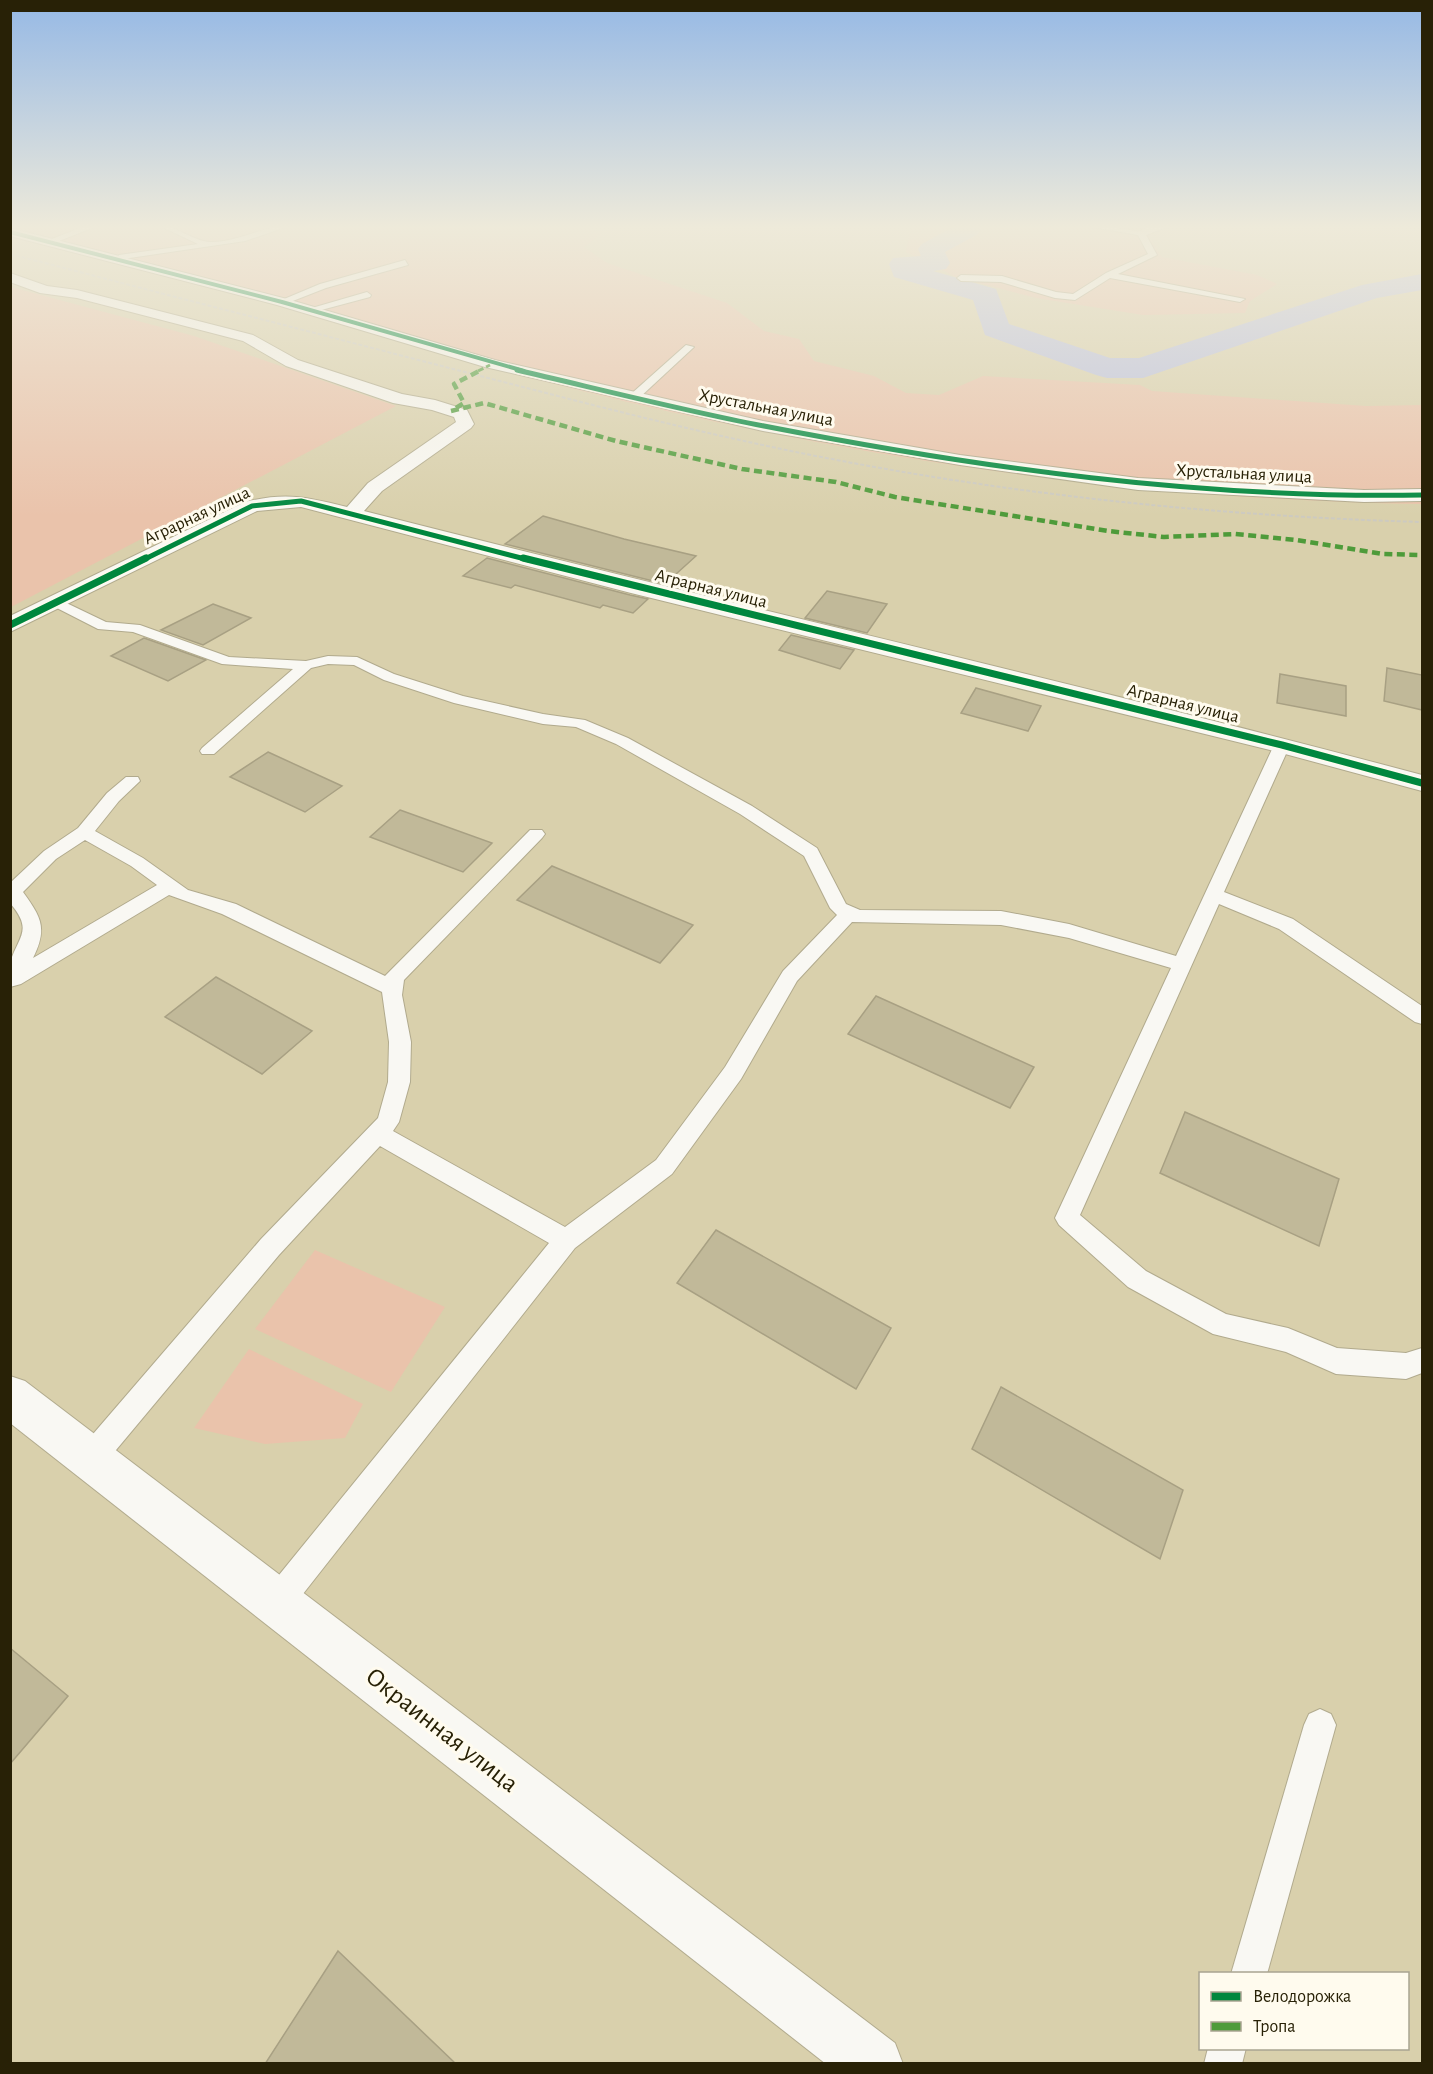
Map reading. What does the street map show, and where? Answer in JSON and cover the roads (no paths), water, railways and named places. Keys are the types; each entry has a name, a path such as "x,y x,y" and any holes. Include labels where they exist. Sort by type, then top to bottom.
{"street":[{"path":"189,323 248,338 292,363 399,399 435,405 461,414 465,424 375,487 352,513"},
{"name":"Хрустальная улица","path":"353,323 491,364 763,426 1072,477 1223,490 1422,495"},
{"name":"Аграрная улица","path":"10,625 252,506 281,501 301,501 639,588 1282,745 1422,783"},
{"name":"Окраинная улица","path":"10,1396 874,2064"}],"lane":[{"path":"635,396 689,347"},
{"path":"56,602 104,626 135,628 227,661 306,665 328,660 357,661 389,677 459,700 543,719 579,723 622,741 746,810 811,852 839,908 857,917 1001,918 1069,931 1181,964"},
{"path":"208,751 306,665"},
{"path":"1282,745 1067,1218 1137,1279 1222,1325 1288,1340 1336,1361 1406,1366 1422,1361"},
{"path":"10,980 26,957 32,933 29,912 17,902 12,891 50,855 84,832 113,797 132,781"},
{"path":"84,832 137,862 168,887 181,894 229,909 392,988"},
{"path":"91,1458 270,1247 388,1122 399,1082 400,1042 392,988 394,978 536,834"},
{"path":"10,980 168,887"},
{"path":"1214,895 1286,924 1422,1016"},
{"path":"276,1602 566,1240 664,1167 733,1073 790,976 850,913"},
{"path":"378,1134 566,1240"},
{"path":"1250,1972 1320,1725"}],"waterway":[{"path":"994,323 996,329 1107,368 1143,368 1189,350 1273,323"}],"railway":[{"path":"275,323 623,413 811,455 887,469 1039,492 1192,509 1422,522"}]}
